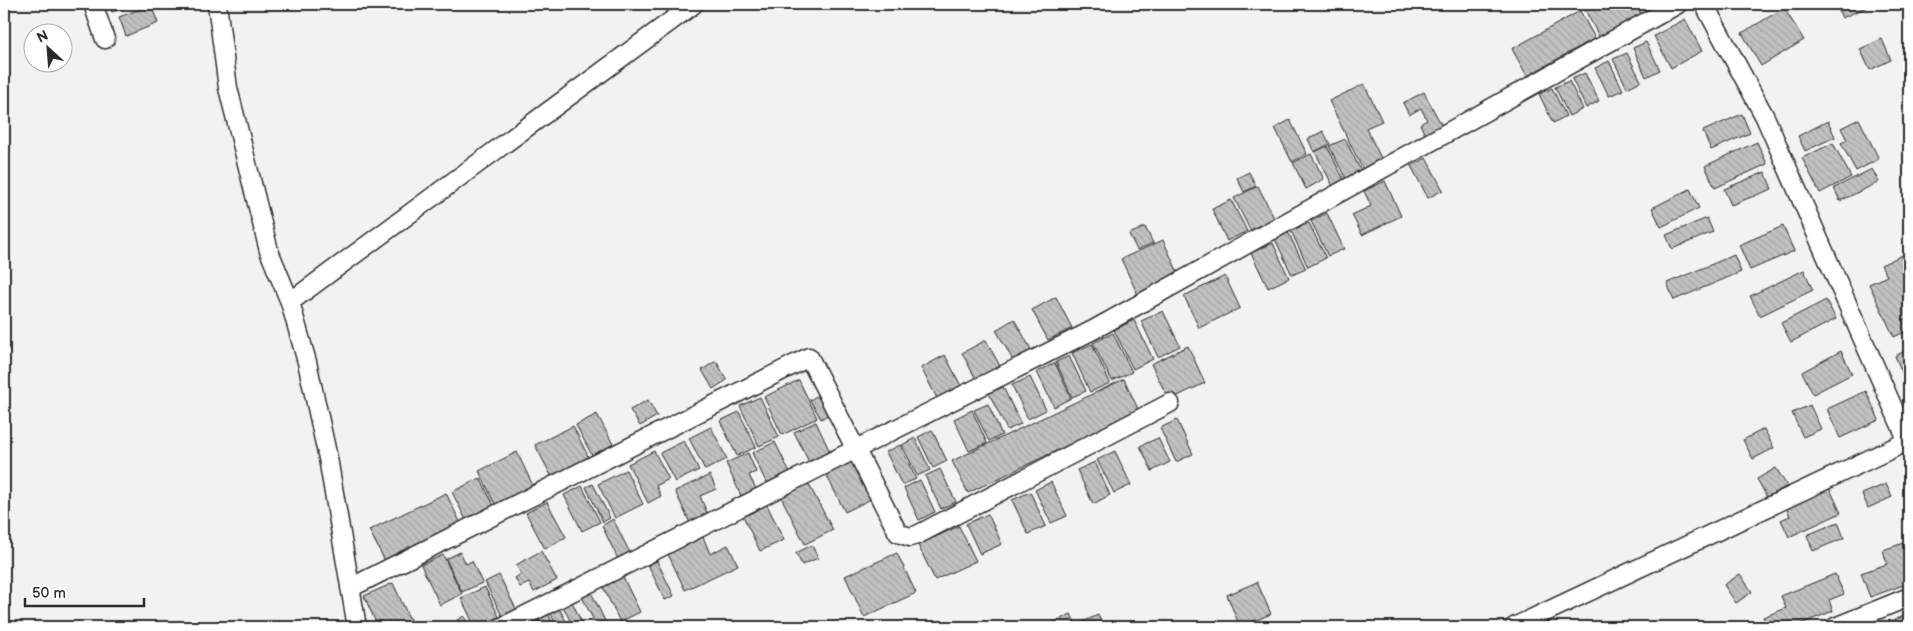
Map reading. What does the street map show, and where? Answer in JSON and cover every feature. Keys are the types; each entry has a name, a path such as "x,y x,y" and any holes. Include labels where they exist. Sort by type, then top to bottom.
{"street":[{"path":"93,4 105,39"},
{"path":"218,4 228,88 269,252 290,302 308,362 328,458 357,627"},
{"path":"290,302 694,4"},
{"path":"502,627 1093,330 1678,4"},
{"path":"1514,627 1909,442 1765,117 1704,4"},
{"path":"350,588 809,357 898,532 910,537 926,531 1170,402"},
{"path":"1835,627 1909,597"}],"building":[{"path":"109,4 137,4 112,12"},
{"path":"1592,4 1636,4 1643,17 1601,40 1584,8"},
{"path":"1642,4 1660,4 1646,12"},
{"path":"1836,4 1866,4 1867,7 1842,18"},
{"path":"151,5 158,23 126,36 119,17"},
{"path":"1784,8 1804,40 1761,66 1742,33"},
{"path":"1580,11 1595,38 1527,76 1512,49"},
{"path":"1685,19 1702,51 1671,68 1654,36"},
{"path":"1882,39 1891,60 1870,70 1860,49"},
{"path":"1646,42 1660,70 1646,77 1633,48"},
{"path":"1627,53 1641,81 1627,88 1613,59"},
{"path":"1609,61 1623,90 1609,96 1595,68"},
{"path":"1585,73 1599,101 1586,108 1572,79"},
{"path":"1569,81 1583,109 1569,116 1555,87"},
{"path":"1364,84 1382,121 1366,128 1382,160 1363,170 1329,101"},
{"path":"1552,88 1566,116 1553,123 1539,94"},
{"path":"1424,92 1443,128 1426,137 1420,124 1427,120 1421,108 1409,115 1403,103"},
{"path":"1742,114 1750,133 1711,150 1703,131"},
{"path":"1859,119 1879,159 1856,171 1841,143 1847,140 1841,128"},
{"path":"1290,120 1307,154 1292,162 1275,128"},
{"path":"1828,121 1835,137 1805,151 1798,136"},
{"path":"1323,131 1330,144 1314,152 1308,139"},
{"path":"1345,139 1361,171 1346,179 1329,146"},
{"path":"1757,142 1767,164 1715,188 1705,166"},
{"path":"1833,143 1851,177 1820,193 1802,158"},
{"path":"1327,146 1344,180 1333,186 1315,152"},
{"path":"1311,154 1324,179 1306,189 1293,163"},
{"path":"1426,158 1443,190 1428,198 1411,166"},
{"path":"1872,169 1879,182 1840,201 1834,188"},
{"path":"1249,172 1256,186 1244,192 1237,178"},
{"path":"1765,172 1772,189 1731,205 1724,189"},
{"path":"1385,181 1401,216 1362,235 1352,215 1371,206 1364,191"},
{"path":"1258,186 1274,218 1250,230 1234,198"},
{"path":"1690,189 1699,208 1661,227 1652,208"},
{"path":"1231,200 1247,231 1227,241 1212,209"},
{"path":"1327,213 1344,249 1328,256 1311,221"},
{"path":"1707,218 1713,232 1672,249 1666,235"},
{"path":"1309,223 1326,258 1308,267 1291,231"},
{"path":"1783,226 1794,251 1750,270 1739,245"},
{"path":"1145,227 1153,243 1137,250 1129,234"},
{"path":"1288,232 1306,269 1292,275 1275,239"},
{"path":"1163,240 1180,277 1139,297 1121,259"},
{"path":"1273,243 1289,278 1268,288 1251,253"},
{"path":"1909,252 1909,330 1894,337 1869,284 1887,276 1881,265"},
{"path":"1734,255 1741,272 1674,300 1667,283"},
{"path":"1804,270 1813,290 1760,316 1750,296"},
{"path":"1225,276 1240,308 1199,328 1184,296"},
{"path":"1056,297 1072,328 1048,340 1032,310"},
{"path":"1826,300 1836,319 1791,342 1781,323"},
{"path":"1163,311 1180,346 1158,357 1141,321"},
{"path":"1014,319 1032,351 1014,362 996,330"},
{"path":"1134,320 1153,359 1133,369 1114,330"},
{"path":"1113,333 1132,372 1112,381 1093,343"},
{"path":"986,340 1002,370 978,383 962,353"},
{"path":"1092,344 1110,383 1090,392 1072,353"},
{"path":"1188,346 1205,383 1169,400 1151,364"},
{"path":"1909,349 1909,375 1904,377 1895,356"},
{"path":"1841,351 1852,374 1813,394 1802,372"},
{"path":"945,355 961,386 937,398 921,368"},
{"path":"1069,356 1086,391 1072,397 1056,362"},
{"path":"716,361 727,380 713,389 702,370"},
{"path":"1055,363 1071,398 1054,407 1037,372"},
{"path":"1030,377 1046,410 1028,419 1012,385"},
{"path":"1124,379 1139,411 968,493 952,461"},
{"path":"799,380 817,418 782,435 764,397"},
{"path":"1003,387 1021,424 1007,430 989,393"},
{"path":"824,391 835,410 821,419 810,400"},
{"path":"1866,391 1879,420 1840,438 1827,409"},
{"path":"760,397 779,437 759,446 740,406"},
{"path":"648,400 657,416 640,426 630,410"},
{"path":"988,404 1002,435 989,441 974,410"},
{"path":"1810,405 1821,429 1803,437 1792,413"},
{"path":"972,410 987,443 969,451 954,419"},
{"path":"739,412 756,447 737,456 720,421"},
{"path":"597,414 616,450 595,461 576,425"},
{"path":"1177,420 1193,454 1176,462 1160,428"},
{"path":"816,422 830,452 809,462 794,432"},
{"path":"573,426 591,462 554,481 535,445"},
{"path":"711,427 727,459 705,470 689,438"},
{"path":"1764,429 1774,448 1753,459 1743,440"},
{"path":"932,430 947,461 933,468 918,437"},
{"path":"915,438 930,470 917,476 902,445"},
{"path":"1158,438 1170,462 1152,471 1140,446"},
{"path":"684,441 699,470 675,482 660,453"},
{"path":"775,442 790,473 767,484 752,453"},
{"path":"900,445 916,479 902,485 886,452"},
{"path":"654,451 669,479 656,486 661,496 648,503 628,464"},
{"path":"1115,451 1131,485 1114,493 1097,460"},
{"path":"517,452 534,488 496,506 479,471"},
{"path":"748,453 756,472 749,475 757,491 742,498 726,463"},
{"path":"852,459 871,499 845,512 825,472"},
{"path":"1095,462 1110,495 1093,504 1077,470"},
{"path":"1776,468 1787,486 1767,497 1757,479"},
{"path":"940,469 956,502 941,509 925,476"},
{"path":"626,470 643,504 615,518 598,484"},
{"path":"710,475 716,489 700,496 708,515 690,523 675,491"},
{"path":"480,478 496,510 468,524 452,492"},
{"path":"920,480 935,512 919,520 904,488"},
{"path":"1051,482 1067,516 1051,523 1035,490"},
{"path":"808,483 833,530 805,544 781,497"},
{"path":"593,484 610,518 603,522 586,487"},
{"path":"1886,484 1892,497 1868,508 1862,494"},
{"path":"582,486 600,522 582,531 564,495"},
{"path":"1829,487 1841,513 1789,537 1781,520 1790,516 1786,507"},
{"path":"1030,492 1046,526 1028,534 1012,500"},
{"path":"446,493 463,528 387,565 369,530"},
{"path":"547,502 566,537 545,549 526,513"},
{"path":"767,505 784,540 760,551 743,516"},
{"path":"988,514 1002,544 980,554 966,524"},
{"path":"613,519 630,553 618,559 602,526"},
{"path":"1838,522 1844,538 1813,551 1807,535"},
{"path":"959,526 976,561 935,580 918,545"},
{"path":"703,537 710,554 728,545 738,565 685,590 668,554"},
{"path":"1909,541 1909,583 1870,597 1861,573 1887,564 1883,550"},
{"path":"812,545 818,558 802,565 796,553"},
{"path":"541,551 557,580 534,592 529,583 520,587 515,578 521,574 516,565"},
{"path":"460,552 466,564 472,561 482,583 462,592 446,559"},
{"path":"897,553 916,593 864,617 845,576"},
{"path":"443,555 462,594 440,605 421,565"},
{"path":"657,561 674,596 665,600 648,565"},
{"path":"1740,574 1752,592 1736,603 1724,585"},
{"path":"1835,574 1844,594 1829,600 1833,611 1793,627 1767,627 1763,617 1786,608 1781,596"},
{"path":"499,575 517,611 503,618 485,582"},
{"path":"623,577 640,612 620,622 603,587"},
{"path":"1257,582 1271,614 1240,627 1227,595"},
{"path":"393,583 410,620 395,627 378,627 364,596"},
{"path":"485,587 499,617 475,627 461,598"},
{"path":"591,592 608,627 597,627 582,597"},
{"path":"572,602 584,627 573,627 563,606"},
{"path":"559,608 569,627 557,627 550,612"},
{"path":"548,613 554,627 543,627 538,618"},
{"path":"1071,614 1077,627 1043,627"},
{"path":"1909,614 1909,627 1897,627 1894,620"},
{"path":"1098,615 1104,627 1079,627 1078,624"},
{"path":"464,616 469,627 460,627 457,620"},
{"path":"537,619 541,627 530,627 528,623"},
{"path":"1166,622 1169,627 1154,627"},
{"path":"1890,622 1892,627 1879,627"}]}
